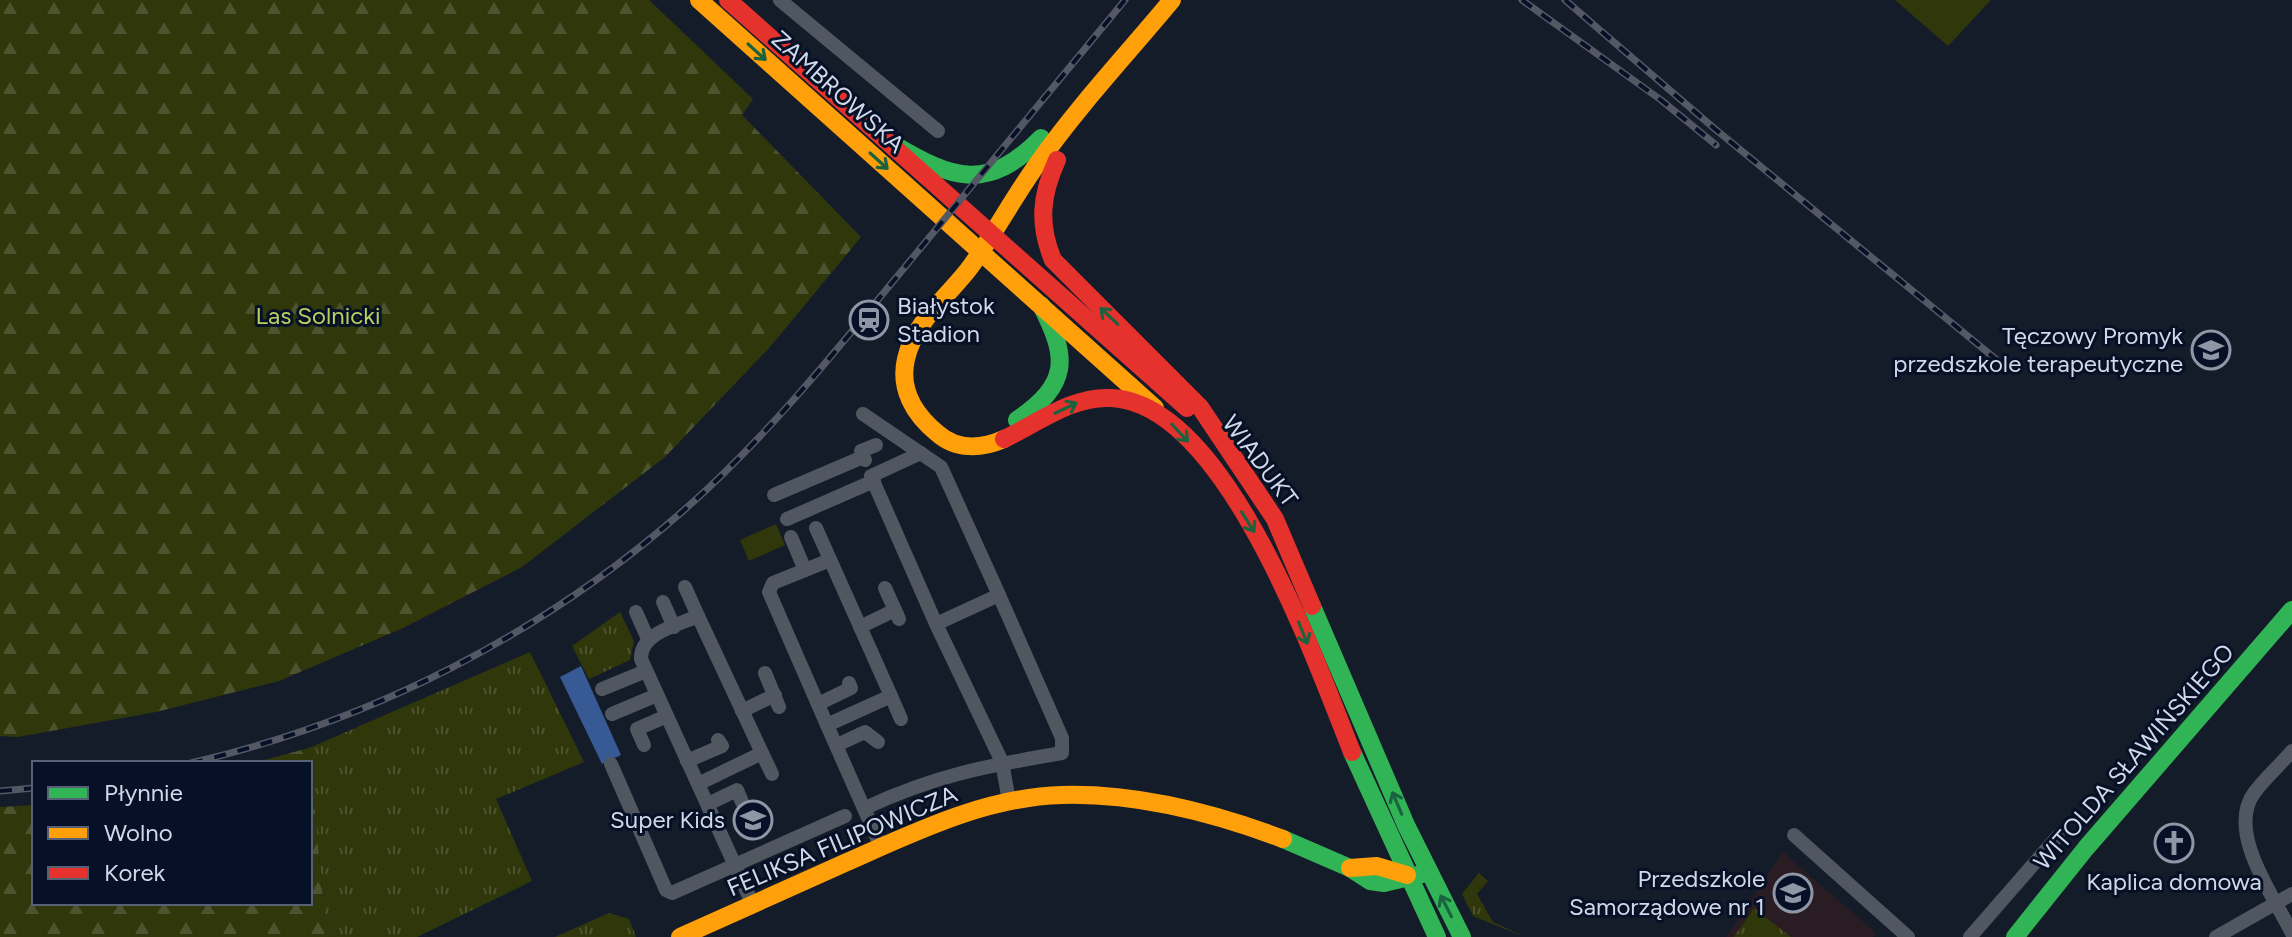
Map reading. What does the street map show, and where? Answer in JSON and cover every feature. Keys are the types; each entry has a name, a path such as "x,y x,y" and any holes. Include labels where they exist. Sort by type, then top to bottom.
{"main road":[{"name":"ZAMBROWSKA","path":"699,0 910,188"},
{"name":"ZAMBROWSKA","path":"728,0 922,170"},
{"path":"893,144 937,170 962,177 998,173 1011,167 1034,147 1158,0"},
{"path":"1155,408 1124,399 1087,399 1005,442 990,446 962,445 932,430 917,414 904,373 917,332 1000,227 1033,170 1172,0"},
{"path":"1041,305 1061,349 1060,377 1048,398 1018,419 990,431 962,430 940,419 920,391 917,374 924,347 998,250 1057,160 1190,0"},
{"path":"1057,160 1040,209 1043,235 1053,260 1200,407 1215,437"},
{"name":"WIADUKT","path":"922,170 1215,437 1246,473 1281,530 1406,825 1462,937"},
{"name":"WIADUKT","path":"910,188 1155,408 1219,478 1264,549 1437,937"},
{"name":"WITOLDA SŁAWIŃSKIEGO","path":"2015,937 2086,848 2292,610"},
{"name":"FELIKSA FILIPOWICZA","path":"680,937 935,823 1009,801 1073,795 1166,805 1245,824 1350,868 1377,866 1407,875 1430,874"}],"street":[{"name":"ZAMBROWSKA","path":"789,3 938,131"},
{"path":"863,414 943,471 1062,738 1062,753"},
{"path":"876,445 861,451 863,457 936,624 1002,762 1009,801"},
{"path":"787,519 921,453"},
{"path":"774,495 863,457"},
{"path":"816,528 901,719"},
{"path":"791,537 805,570"},
{"path":"830,560 773,583 769,592 881,847"},
{"path":"685,587 772,774"},
{"path":"860,627 897,614 885,588"},
{"path":"936,624 999,595"},
{"path":"663,602 674,627"},
{"path":"636,612 648,639"},
{"path":"698,616 648,639 641,651 646,671 753,905"},
{"path":"602,689 646,671"},
{"path":"742,711 777,701 765,673"},
{"path":"818,704 851,688 849,683"},
{"path":"612,714 657,695"},
{"path":"827,725 891,696"},
{"path":"644,745 637,729 667,716"},
{"path":"837,745 865,732 878,742"},
{"path":"687,761 722,746 718,740"},
{"path":"2292,751 2252,795 2244,821 2250,850 2292,933"},
{"path":"698,784 762,753"},
{"path":"865,808 913,786 1002,762 1078,753"},
{"path":"611,764 666,890 672,893 845,816"},
{"path":"708,804 737,790 742,802"},
{"path":"1794,835 1908,937"},
{"path":"1970,937 2058,836"},
{"path":"2216,937 2292,894"}],"shaded area":[{"name":"Przedszkole Samorządowe nr 1","path":"1783,852 1876,933 1873,937 1726,937"}],"green space":[{"name":"Las Solnicki","path":"0,0 649,0 753,99 742,115 861,237 770,347 665,457 522,567 403,628 279,681 156,712 18,737 0,736"},
{"path":"1895,0 1991,0 1948,46"},
{"path":"776,524 785,545 749,561 740,540"},
{"path":"620,612 634,641 630,660 589,679 572,646"},
{"path":"530,652 584,762 496,799 532,881 417,937 334,937 325,922 309,748"},
{"path":"309,748 310,761 260,761"},
{"path":"312,780 325,921 334,937 0,937 0,807 32,805 32,905 312,905"},
{"path":"1479,873 1488,881 1477,894 1493,922 1525,937 1473,916 1462,894"},
{"path":"1754,908 1791,937 1734,937"},
{"path":"609,913 629,919 636,937 555,937"}],"water":[{"path":"581,666 621,755 602,764 560,677"}],"railway":[{"path":"198,761 325,723 452,667 514,634 573,596 683,511 742,456 849,335 1125,0"},
{"path":"1522,0 1661,100 1716,145"},
{"path":"1565,0 1715,129 1997,360"},
{"path":"0,791 32,788"}],"traffic: fast":[{"path":"893,144 934,166 970,175 1004,167 1041,138"},
{"path":"1017,420 1047,394 1059,369 1056,341 1041,305"},
{"path":"1312,606 1406,825 1462,937"},
{"path":"2015,937 2086,848 2292,610"},
{"path":"1352,752 1437,937"},
{"path":"1283,839 1350,868 1370,881 1384,883 1422,874"}],"traffic: slow":[{"path":"699,0 1155,408"},
{"path":"1004,439 986,445 960,445 944,439 929,426 915,409 907,391 904,370 910,345 925,321 971,266 1056,138 1172,0"},
{"path":"680,937 925,828 979,809 1034,797 1090,795 1146,801 1202,813 1283,839"},
{"path":"1350,868 1377,866 1407,875"}],"traffic: jam":[{"path":"728,0 1187,408"},
{"path":"1057,160 1043,210 1045,234 1053,260 1200,407 1275,519 1312,606"},
{"path":"1004,439 1069,406 1111,398 1153,411 1192,442 1228,488 1261,542 1290,601 1352,752"}],"place":[{"name":"Białystok Stadion","path":"869,320"},
{"name":"Tęczowy Promyk przedszkole terapeutyczne","path":"2211,350"},
{"name":"Super Kids","path":"753,820"},
{"name":"Kaplica domowa","path":"2174,843"},
{"name":"Przedszkole Samorządowe nr 1","path":"1793,893"}]}
